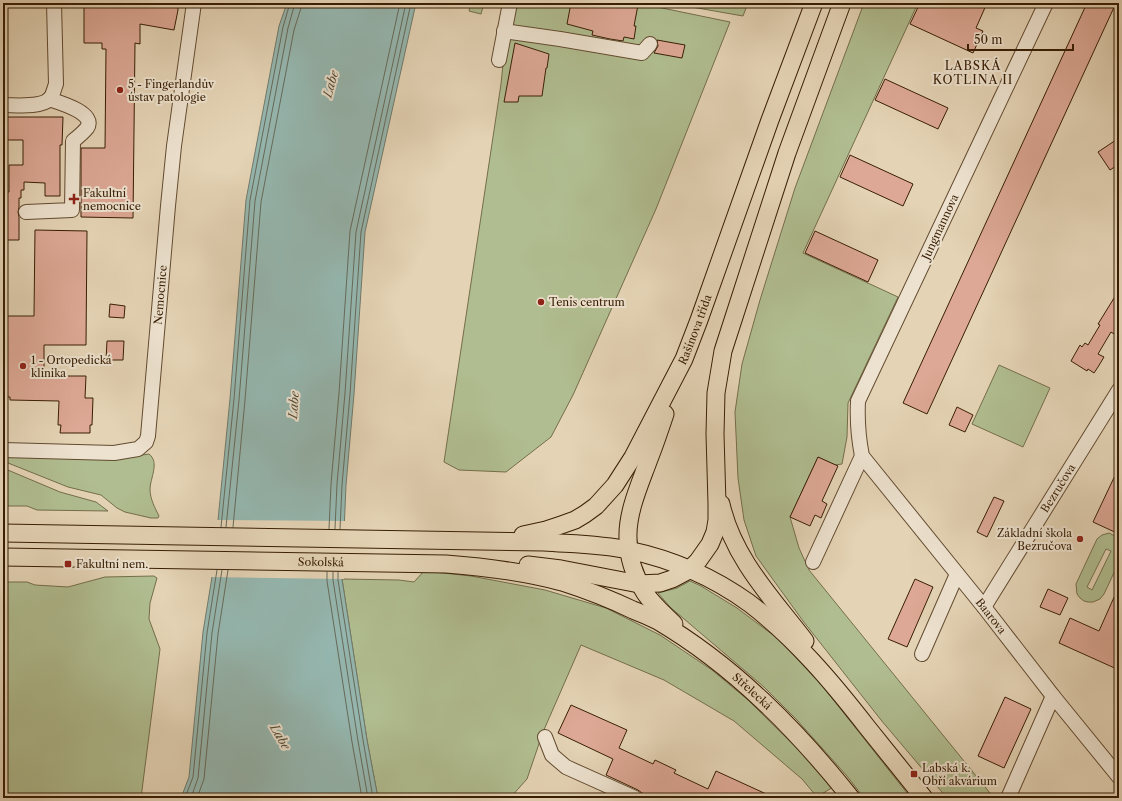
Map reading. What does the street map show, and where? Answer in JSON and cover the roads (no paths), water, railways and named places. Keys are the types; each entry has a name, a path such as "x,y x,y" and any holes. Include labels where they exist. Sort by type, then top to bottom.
{"main road":[{"name":"Rašínova třída","path":"459,540 514,537 546,530 575,520 596,506 615,485 633,457 684,359 767,128 814,3"},
{"path":"446,564 497,563 535,565 575,571 639,584 672,579 689,570 705,554 715,532 717,520 715,434 716,393 723,351 787,153 842,3"},
{"path":"684,359 639,485 628,526 628,550 639,584 645,594 677,626 725,666"},
{"path":"716,474 723,514 734,542 748,567 807,644 839,691"},
{"path":"3,533 544,542 586,544 628,550 689,570 730,591 766,617 805,653 839,691 924,798"},
{"name":"Sokolská","path":"3,557 446,564 490,568 555,580 611,599 633,610"},
{"name":"Střelecká","path":"633,610 657,621 725,666 783,720 810,749 851,798"}],"street":[{"path":"3,105 39,104 49,99 53,93 56,84 54,3"},
{"name":"Nemocnice","path":"3,450 114,453 138,449 146,442 148,436 169,191 194,3"},
{"path":"499,60 510,3"},
{"name":"Jungmannova","path":"862,456 858,433 858,401 1046,3"},
{"path":"504,31 642,53 650,44"},
{"path":"26,212 72,210 73,141 88,127 89,122 86,116 79,110 49,99"},
{"name":"Bezručova","path":"984,607 1119,390"},
{"path":"813,562 862,456"},
{"name":"Baarova","path":"862,456 984,607 1053,696 1119,776"},
{"path":"922,654 957,574"},
{"path":"1008,798 1053,696"},
{"path":"544,737 552,755 566,767 635,798"}],"water":[{"name":"Labe","path":"287,3 416,3 365,232 346,485 342,579 367,740 378,798 181,798 189,777 203,632 212,577 230,399 246,200 279,26"}],"place":[{"name":"5 - Fingerlandův ústav patologie","path":"120,90"},
{"name":"Fakultní nemocnice","path":"74,199"},
{"name":"Tenis centrum","path":"541,302"},
{"name":"1 - Ortopedická klinika","path":"23,366"},
{"name":"Základní škola Bezručova","path":"1080,539"},
{"name":"Fakultní nem.","path":"68,564"},
{"name":"Labská k. Obří akvárium","path":"914,774"}],"district":[{"name":"LABSKÁ KOTLINA II","path":"973,73"}]}
